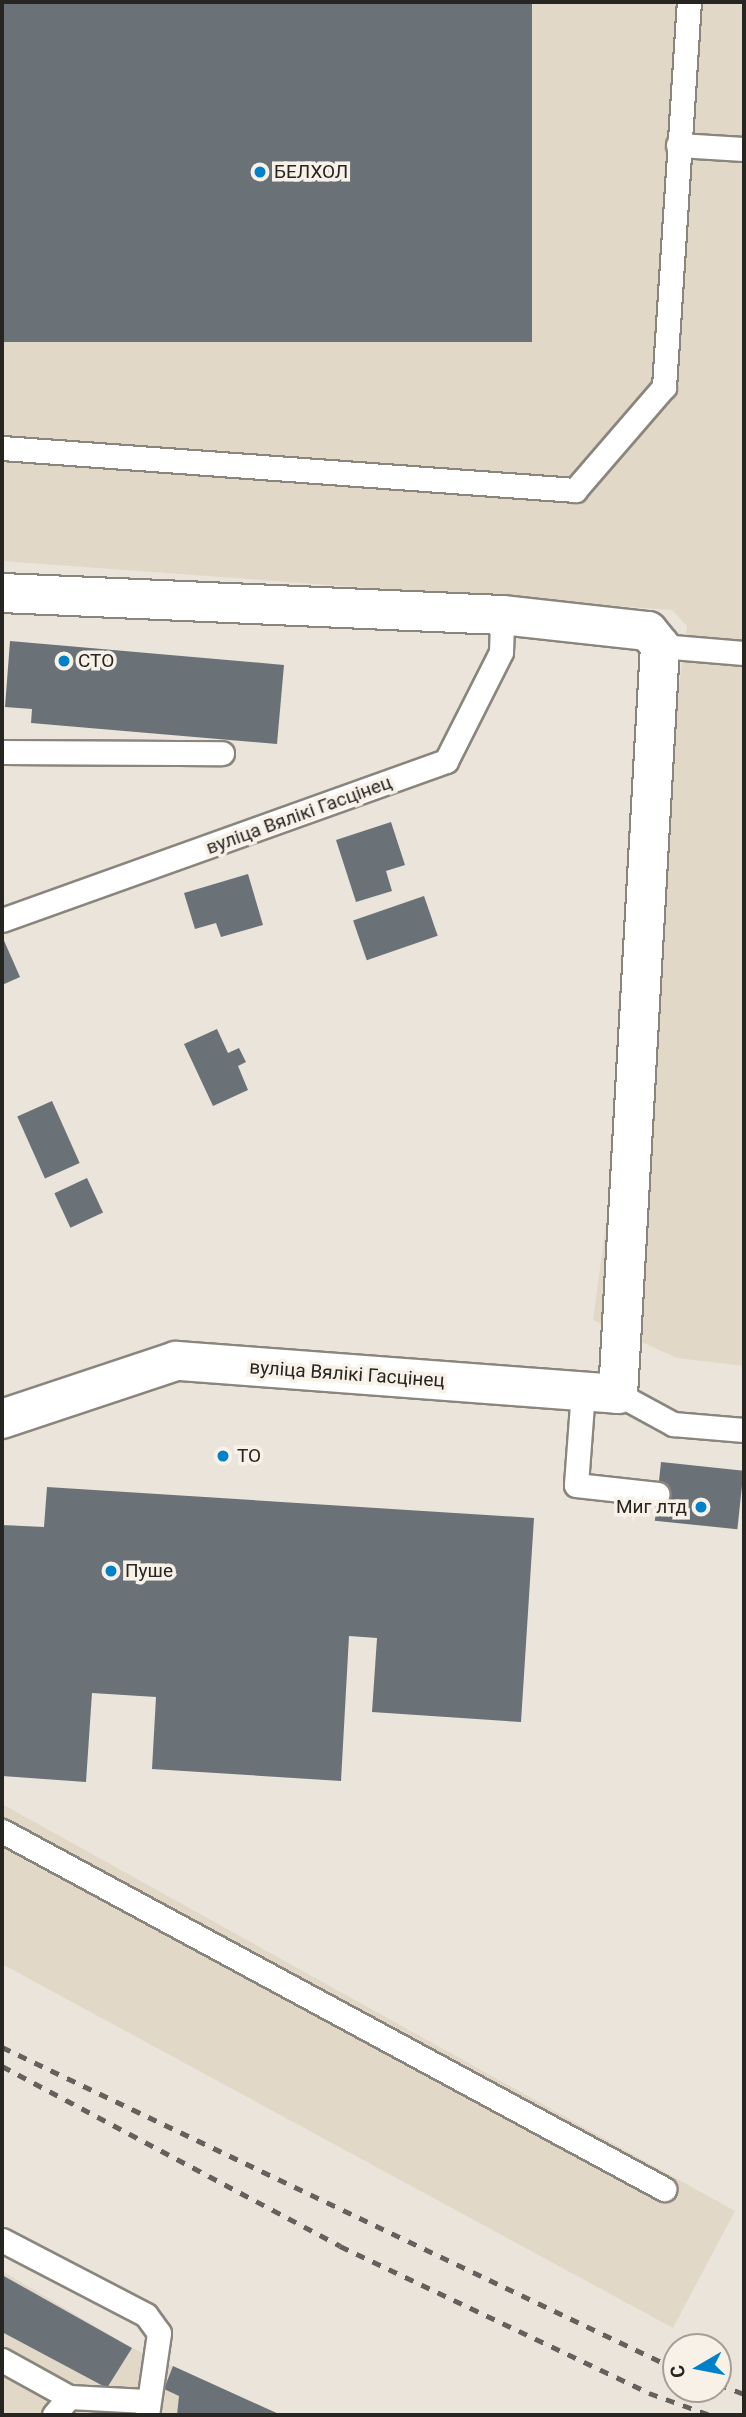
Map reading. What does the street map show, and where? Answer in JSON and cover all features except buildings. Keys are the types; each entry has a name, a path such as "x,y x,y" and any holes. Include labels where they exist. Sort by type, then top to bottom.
{"street":[{"path":"2,593 502,615 648,631 660,646 600,1393"},
{"name":"вуліца Вялікі Гасцінец","path":"2,1419 176,1361 600,1393"}],"lane":[{"path":"2,449 575,490 664,387 689,2"},
{"path":"678,145 744,149"},
{"name":"вуліца Вялікі Гасцінец","path":"2,920 446,761 501,652 502,615"},
{"path":"660,646 744,653"},
{"path":"2,752 222,753"},
{"path":"658,1494 576,1485 600,1393 673,1424 744,1430"},
{"path":"2,1831 664,2189"},
{"path":"2,2240 146,2315 159,2333 147,2408 69,2397 2,2360"},
{"path":"54,2415 69,2397"}],"shaded area":[{"path":"2,2 744,2 744,1366 677,1358 593,1320 687,626 672,610 2,561"},
{"path":"2,1804 735,2211 673,2328 2,1964"},
{"path":"2,2271 132,2348 281,2415 2,2415"}],"railway":[{"path":"2,2047 662,2362"},
{"path":"2,2066 340,2246 649,2393 710,2415"},
{"path":"732,2389 744,2394"}],"place":[{"name":"БЕЛХОЛ","path":"260,172"},
{"name":"СТО","path":"64,661"},
{"name":"ТО","path":"223,1456"},
{"name":"Миг лтд","path":"701,1507"},
{"name":"Пуше","path":"111,1571"}]}
